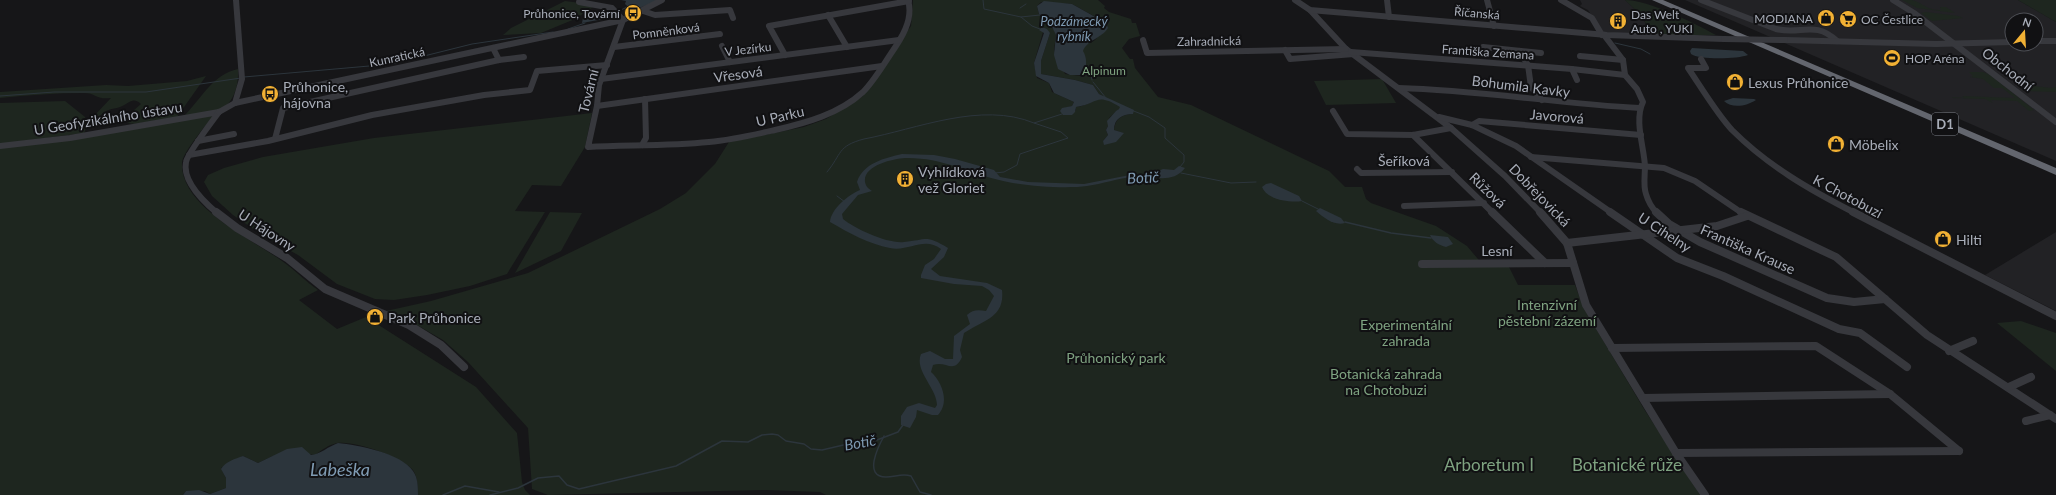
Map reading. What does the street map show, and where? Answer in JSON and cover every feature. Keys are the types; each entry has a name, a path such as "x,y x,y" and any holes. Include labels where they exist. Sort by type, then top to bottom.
{"highway":[{"name":"D1","path":"1656,0 2056,172"},
{"name":"D1","path":"1668,0 2056,165"},
{"path":"1678,0 1813,61"}],"street":[{"path":"188,155 220,112 235,102 240,90 242,79 236,0"},
{"name":"Kunratická","path":"235,102 623,20 662,0"},
{"path":"785,55 769,26 909,0"},
{"name":"U Parku","path":"588,146 680,145 729,140 801,125 823,118 857,98 864,91 882,66 909,19 909,0"},
{"name":"Říčanská","path":"1295,0 1310,10 1603,35 1936,44"},
{"path":"1387,0 1388,17"},
{"path":"1487,0 1494,26"},
{"path":"1561,0 1592,18 1610,46 1623,60 1625,74"},
{"path":"1701,0 1776,29 1800,31 1813,28 1823,29 1829,32 1837,41"},
{"name":"Obchodní","path":"1893,0 1914,13 1968,53 2056,122"},
{"path":"580,2 612,8 623,20"},
{"path":"643,11 655,15 730,10 733,18"},
{"name":"Dobřejovická","path":"1310,10 1350,52 1451,128 1528,198 1567,243 1586,305 1676,453 1705,495"},
{"path":"828,15 847,47"},
{"name":"Tovární","path":"588,146 601,79 623,20"},
{"name":"Pomněnková","path":"614,47 720,34"},
{"path":"1936,44 1944,42 1945,36"},
{"name":"Obchodní","path":"1945,36 1972,43"},
{"name":"V Jezírku","path":"601,79 898,40"},
{"name":"Zahradnická","path":"1143,40 1147,53 1330,53 1334,49 1350,52"},
{"path":"2044,41 2056,41"},
{"path":"1936,44 2004,42"},
{"path":"1968,53 1966,47 1972,43"},
{"path":"1936,44 1968,53"},
{"path":"722,46 730,62"},
{"path":"1483,47 1541,53"},
{"path":"493,48 499,60"},
{"path":"1519,50 1528,65 1529,82 1542,100"},
{"name":"Zahradnická","path":"1286,52 1293,59 1350,52"},
{"name":"Františka Zemana","path":"1350,52 1572,68 1625,74"},
{"path":"1580,56 1623,60"},
{"path":"275,139 283,108 499,60 524,57"},
{"name":"K Chotobuzi","path":"1701,59 1706,68 1688,68 1694,78 1730,129 1770,164 1825,197 2056,316"},
{"path":"188,155 275,139 379,114 484,96 530,90 537,71 607,65"},
{"name":"Vřesová","path":"596,106 882,66"},
{"path":"1572,68 1576,80"},
{"name":"Františka Krause","path":"1625,74 1640,94 1643,102 1640,108 1641,135 1645,166 1644,186 1648,201 1660,217 1677,231 1827,298 1854,302 1885,299"},
{"name":"Bohumila Kavky","path":"1398,88 1461,90 1574,104 1640,108"},
{"path":"642,145 646,138 645,99"},
{"path":"1333,111 1347,134 1392,136 1413,135 1451,128"},
{"name":"U Geofyzikálního ústavu","path":"0,146 70,138 220,112"},
{"name":"U Cihelny","path":"1436,116 1472,125 1516,146 1677,258 1723,276 1839,329 1860,333 1907,367"},
{"name":"Javorová","path":"1472,125 1479,121 1641,135"},
{"path":"198,141 234,134"},
{"name":"Růžová","path":"1413,135 1545,263"},
{"name":"U Hájovny","path":"188,155 186,161 187,177 205,203 237,228 287,258 325,288 409,325 441,345 464,367"},
{"path":"1531,157 1664,168 1695,181 1747,216 1836,257 1858,274 1927,335 1949,351 2009,387 2053,417"},
{"name":"Šeříková","path":"1357,169 1361,173 1452,172"},
{"path":"1404,206 1484,203"},
{"path":"1567,243 1716,226 1747,216"},
{"name":"Lesní","path":"1422,264 1573,263"},
{"path":"1949,351 1973,341"},
{"path":"1612,348 1816,346 1890,394 1959,451 1676,453"},
{"path":"2009,387 2031,377"},
{"path":"1643,398 1890,394"},
{"path":"2026,421 2053,417"}],"shaded area":[{"path":"1580,0 1625,0 1641,15 1649,30 1648,35 1602,32 1588,10 1580,6 1582,4"},
{"path":"1685,0 2018,0 2039,12 2004,12 2004,52 2044,52 2044,15 2056,22 2056,161"},
{"path":"2056,232 2056,311 1985,275"}],"green space":[{"name":"Průhonický park","path":"913,0 1098,0 1109,12 1131,19 1132,23 1136,23 1140,36 1129,39 1122,48 1130,59 1133,59 1135,68 1158,97 1191,105 1329,171 1345,187 1362,187 1366,199 1371,203 1436,226 1467,246 1483,265 1508,265 1518,285 1575,285 1583,307 1644,409 1700,495 826,495 820,492 766,490 548,495 532,489 528,428 468,362 443,340 410,321 386,311 431,301 528,273 660,209 686,193 715,164 729,142 804,127 826,119 863,96 911,26","holes":["1041,2 1072,4 1103,21 1096,39 1085,45 1083,49 1085,70 1081,76 1065,74 1054,50 1056,35 1054,30 1039,14 1037,6","1043,32 1050,33 1041,61 1041,74 1093,85 1099,94 1103,96 1102,98 1087,104 1075,107 1076,110 1069,115 1063,115 1065,108 1072,106 1074,102 1052,92 1049,83 1037,78 1034,63","1119,109 1133,114 1122,116 1116,123 1114,130 1123,133 1121,136 1103,141 1108,135 1106,130 1109,118"]},
{"path":"1625,0 1635,1 1659,8 1716,35 1648,35 1647,25 1644,20"},
{"path":"1902,0 1912,0 1936,10 1941,10 1940,7 1946,7 1955,13 1917,8"},
{"path":"2018,0 2056,0 2056,22 2044,15 2044,12 2039,12"},
{"path":"565,1 596,5 575,19 541,33 503,35 511,28"},
{"path":"1926,12 1963,18 1932,21 1921,13"},
{"path":"238,69 238,82 234,94 223,109 210,114 185,115 215,81 229,72"},
{"path":"1969,72 1983,72 1990,75 2034,110 2029,111 2017,101 1990,100 1993,103 1985,99 1953,98 1952,97 1964,98 1962,96 2015,98 2002,88 1994,88 1983,79 1970,77 1973,76"},
{"path":"206,76 177,117 135,124 128,123 133,111 141,104 135,101 130,101 123,106 107,110 100,116 94,116 111,98 102,98 84,93 63,93 0,98 0,92 106,85 128,86 187,81"},
{"path":"1382,79 1396,103 1326,105 1314,81"},
{"path":"2016,84 2051,88 2056,87 2056,92 2025,91"},
{"path":"65,101 85,117 87,126 84,133 0,144 0,103"},
{"path":"592,113 585,147 561,186 532,185 515,211 545,212 507,274 470,286 427,295 394,300 375,299 337,284 298,255 265,237 233,215 212,196 204,182 208,175 224,168 263,157 374,138"},
{"path":"214,115 195,139 183,158 182,163 184,179 193,194 205,208 220,220 282,261 318,290 299,300 337,329 366,317 476,387 517,433 522,482 525,490 530,495 418,495 415,474 406,464 387,454 365,446 337,443 325,448 315,455 273,456 258,463 243,456 221,468 226,478 226,488 210,494 205,491 186,491 183,495 0,495 0,148"},
{"path":"550,212 582,213 561,251 515,273"},
{"path":"2021,321 2056,333 2056,371 1997,323"}],"water":[{"path":"621,0 657,0 645,6 632,8 625,4 626,1"},
{"name":"Podzámecký rybník","path":"1044,1 1072,4 1106,23 1108,28 1088,44 1083,51 1086,62 1085,75 1070,75 1058,69 1054,55 1056,35 1052,27 1039,14 1037,6"},
{"path":"602,11 613,13 609,18 582,23 583,18 593,12"},
{"path":"1042,27 1047,29 1050,33 1041,61 1041,74 1093,85 1099,94 1134,110 1133,114 1122,116 1115,123 1114,130 1124,133 1116,142 1104,145 1103,141 1108,135 1106,130 1108,126 1107,121 1120,107 1106,100 1097,100 1083,106 1076,107 1075,112 1072,115 1063,115 1060,111 1062,108 1072,106 1074,102 1054,93 1049,83 1036,76 1034,63 1044,33 1039,30"},
{"path":"1692,48 1743,51 1748,55 1728,58 1702,57 1691,54 1690,51"},
{"path":"1733,98 1756,100 1740,106 1727,104 1724,101"},
{"path":"902,154 934,155 955,159 994,170 1000,177 1028,182 1084,184 1135,174 1149,175 1163,169 1174,170 1179,166 1185,168 1180,173 1168,178 1134,177 1078,187 1055,187 1008,182 987,177 942,162 918,158 893,160 880,164 869,171 865,182 868,188 872,191 858,195 842,214 843,219 863,231 889,241 904,242 930,239 935,241 948,248 944,257 931,269 940,276 987,283 1002,290 1000,307 996,312 985,321 964,333 960,350 962,357 959,362 953,366 942,364 933,365 931,372 938,381 943,392 944,404 942,410 938,415 932,415 917,410 916,417 910,428 901,425 901,416 907,407 919,403 935,408 937,405 934,392 921,367 921,354 930,351 945,359 953,359 954,336 970,324 967,315 978,310 986,311 994,296 989,290 982,286 954,284 921,278 925,265 934,259 941,249 935,245 922,244 897,249 890,248 867,241 830,222 833,212 837,207 850,195 860,190 857,182 864,170 875,162"},
{"path":"1271,183 1299,196 1302,201 1286,201 1274,198 1262,187"},
{"path":"1320,208 1341,218 1345,223 1341,224 1326,219 1316,211"},
{"path":"1430,235 1448,237 1453,244 1446,247 1435,241"},
{"name":"Labeška","path":"338,443 367,448 399,459 415,474 418,495 183,495 186,491 199,490 210,494 226,488 226,478 221,469 228,462 234,459 243,456 258,463 287,449 302,447 311,455 314,455"}],"waterway":[{"name":"Botič","path":"983,0 984,9 1021,17"},
{"path":"1020,8 1026,4"},
{"path":"621,10 629,6"},
{"name":"Botič","path":"1021,17 1040,15"},
{"name":"Botič","path":"1021,17 1032,26 1040,29"},
{"path":"568,29 585,23"},
{"path":"244,77 392,64 472,44 553,32"},
{"path":"1615,43 1641,49 1650,54"},
{"name":"Botič","path":"1091,75 1092,80"},
{"path":"0,96 54,92 146,92 241,78"},
{"name":"Botič","path":"1093,82 1106,98"},
{"name":"Botič","path":"1131,110 1149,117 1165,128 1165,138 1184,155 1184,162 1180,167"},
{"name":"Botič","path":"1034,123 1062,114"},
{"name":"Botič","path":"827,172 841,151 855,142 927,124 949,119 993,115 1014,117 1034,123"},
{"name":"Botič","path":"995,173 1004,172 1017,165 1020,154 1068,138 1061,132 1034,123"},
{"path":"1181,173 1231,183 1256,182"},
{"name":"Botič","path":"837,196 845,202"},
{"path":"1302,201 1320,210"},
{"path":"1345,222 1391,233 1431,238"},
{"name":"Botič","path":"883,438 898,432 903,425"},
{"name":"Botič","path":"490,495 518,488 538,478 559,476 567,485 579,489 676,466 722,441 748,442 762,435 778,435 786,441 804,444 811,449 822,450 852,443 869,443 883,438"},
{"path":"883,438 874,461 875,472 879,476 886,477 902,475 911,476 920,492 931,495"},
{"name":"Botič","path":"443,495 465,486 499,492"}],"place":[{"name":"Průhonice, Tovární","path":"633,13"},
{"name":"MODIANA","path":"1826,18"},
{"name":"OC Čestlice","path":"1848,19"},
{"name":"Das Welt Auto , YUKI","path":"1618,21"},
{"name":"HOP Aréna","path":"1892,58"},
{"name":"Lexus Průhonice","path":"1735,82"},
{"name":"Průhonice, hájovna","path":"270,94"},
{"name":"Möbelix","path":"1836,144"},
{"name":"Vyhlídková vež Gloriet","path":"905,179"},
{"name":"Hilti","path":"1943,239"},
{"name":"Park Průhonice","path":"375,317"}],"park label":[{"name":"Alpinum","path":"1104,70"},
{"name":"Intenzivní pěstební zázemí","path":"1547,312"},
{"name":"Experimentální zahrada","path":"1406,332"},
{"name":"Botanická zahrada na Chotobuzi","path":"1386,382"},
{"name":"Arboretum I","path":"1489,464"},
{"name":"Botanické růže","path":"1627,464"}]}
